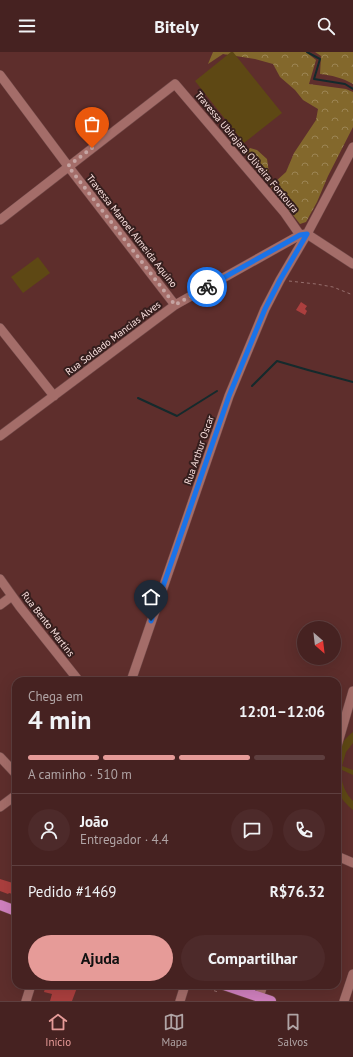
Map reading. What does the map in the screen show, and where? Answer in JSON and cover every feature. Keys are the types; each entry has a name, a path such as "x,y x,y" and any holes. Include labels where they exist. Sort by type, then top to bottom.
{"main road":[{"path":"0,905 12,910"},
{"path":"250,989 259,997 271,1001"}],"street":[{"name":"Travessa Manoel Almeida Aquino","path":"0,75 175,305"},
{"name":"Travessa Ubirajara Oliveira Fontoura","path":"68,166 175,84 304,235"},
{"name":"Rua Arthur Oscar","path":"132,677 229,396 265,309 353,147"},
{"path":"0,220 68,166"},
{"path":"304,235 353,264"},
{"name":"Rua Soldado Mancias Alves","path":"0,436 175,305 304,235"},
{"path":"0,328 54,396"},
{"name":"Rua Bento Martins","path":"0,580 75,677"},
{"path":"0,606 12,596"},
{"path":"341,732 353,691"},
{"path":"0,757 12,770"},
{"path":"0,807 12,798"},
{"path":"341,858 353,863"},
{"path":"344,1001 353,974"},
{"path":"26,1001 30,989"},
{"path":"180,1001 184,989"},
{"path":"259,997 262,989"}],"path":[{"path":"280,280 316,284 353,295"}],"green space":[{"path":"213,52 306,52 316,60 309,84 346,89 353,92 353,127 306,222 300,224 245,154 250,148 257,150 267,159 270,180 275,182 286,172 294,153 316,120 318,109 303,100 295,90 280,77 273,64 255,59 223,54 208,64"},
{"path":"315,52 353,52 353,84 337,77 320,74 321,56"}],"shaded area":[{"path":"231,52 233,52 282,113 244,143 195,81"},
{"path":"38,257 50,273 23,293 11,277"},
{"path":"353,732 353,743 346,752 342,766 353,770 353,775 342,770 342,778 344,787 353,801 353,810 341,797 341,745"}],"building":[{"path":"301,302 307,306 305,309 307,311 305,315 296,310"},
{"path":"0,879 12,883 12,894 0,891"},
{"path":"45,989 76,989 72,1001 50,1001 52,994 44,992"}],"waterway":[{"path":"307,52 320,59 314,79 345,84 353,89"},
{"path":"252,386 277,361 353,382"},
{"path":"138,398 177,416 217,391"}],"way so far":[{"path":"92,148 68,166 175,305 207,287"}],"route":[{"path":"151,621 229,396 265,309 307,234 300,235 207,287"}]}
